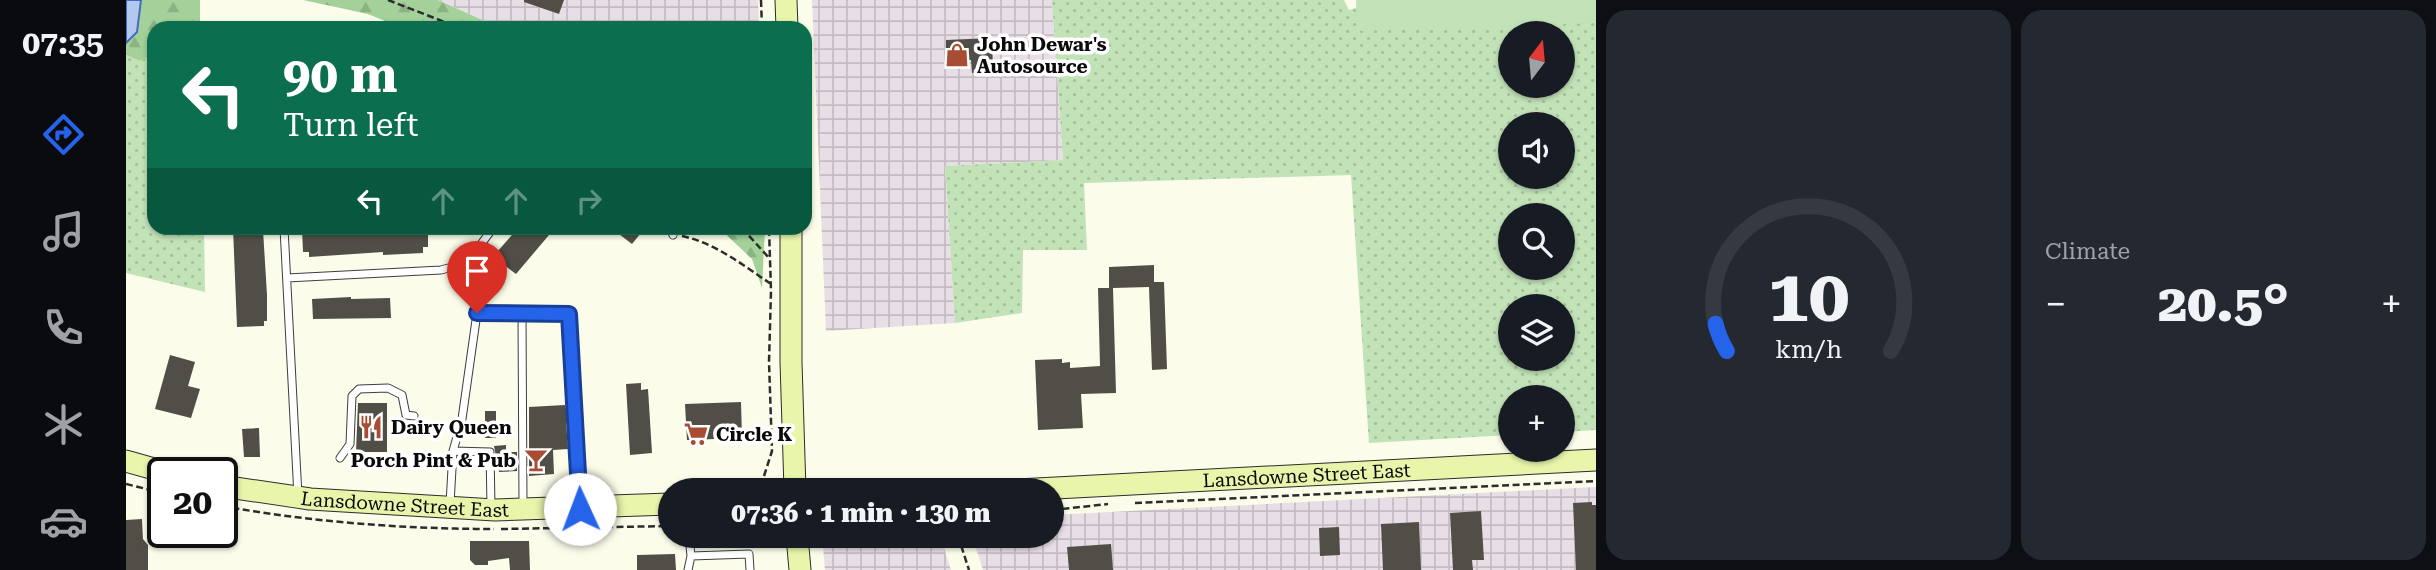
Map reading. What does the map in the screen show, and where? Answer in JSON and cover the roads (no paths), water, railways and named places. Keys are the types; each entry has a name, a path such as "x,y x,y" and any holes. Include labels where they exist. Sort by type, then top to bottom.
{"main road":[{"path":"786,0 787,21"},
{"path":"790,235 781,283 791,362 795,478"},
{"name":"Lansdowne Street East","path":"1064,488 1596,460"},
{"path":"126,461 147,467"},
{"name":"Lansdowne Street East","path":"238,488 299,498 491,510 658,505"},
{"path":"798,548 800,570"}],"lane":[{"path":"284,235 299,498"},
{"path":"287,278 441,270 467,263 488,235"},
{"path":"450,507 453,451 462,419 477,313 569,314 580,509"},
{"path":"522,314 523,510"},
{"path":"340,458 351,444 352,396 359,388 388,388 395,391 402,395 406,415 414,416"},
{"path":"453,451 490,452 491,510"},
{"path":"688,570 690,548"},
{"path":"691,556 749,554 750,570"}],"water":[{"path":"126,0 141,0 137,32 126,43"}],"place":[{"name":"John Dewar's Autosource","path":"957,55"},
{"name":"Dairy Queen","path":"371,427"},
{"name":"Circle K","path":"696,434"},
{"name":"Porch Pint & Pub","path":"536,460"}]}
